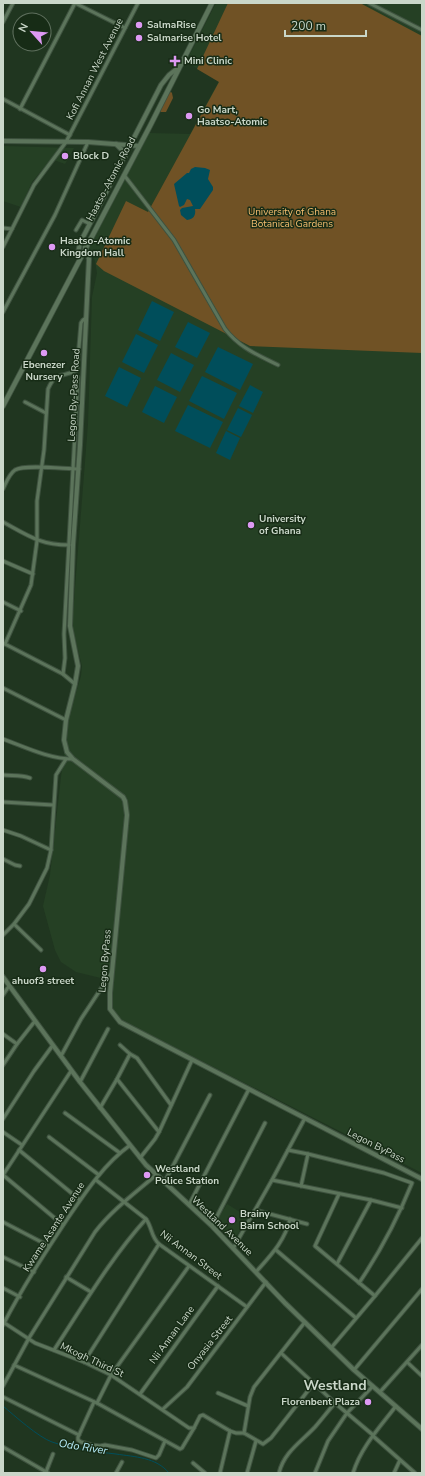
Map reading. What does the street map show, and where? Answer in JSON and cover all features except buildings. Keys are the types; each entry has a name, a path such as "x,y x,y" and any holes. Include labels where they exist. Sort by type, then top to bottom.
{"main road":[{"name":"Haatso-Atomic Road","path":"3,406 212,3"}],"street":[{"path":"3,22 13,3"},
{"path":"20,109 75,3 125,28"},
{"name":"Kofi Annan West Avenue","path":"3,246 34,185 70,135 138,3"},
{"path":"368,3 422,30"},
{"path":"80,258 78,253 79,247 161,85 169,75 179,67"},
{"path":"3,99 70,135"},
{"path":"3,141 88,142 139,146"},
{"path":"3,312 55,215 88,142"},
{"path":"116,144 125,156"},
{"path":"124,174 174,240 225,329 233,340 278,365"},
{"path":"76,230 82,220 90,224"},
{"path":"3,228 12,229"},
{"name":"Legon By-Pass Road","path":"75,684 78,666 70,626 71,545 78,469 89,259 85,248"},
{"path":"75,684 63,674 4,644 30,590 33,574 37,541 37,501 44,450 48,389 56,376 74,372 78,368 81,323 86,318"},
{"path":"63,674 65,658 64,634 71,545 72,469 78,377"},
{"path":"25,402 46,413"},
{"path":"3,489 14,470 21,468 42,467 78,469"},
{"path":"3,522 37,541 57,545 71,545"},
{"path":"3,561 33,574"},
{"path":"3,602 21,611"},
{"name":"Legon ByPass","path":"75,684 66,720 64,740 67,752 73,759 123,797 127,815 110,992 110,1009 120,1022 422,1179"},
{"path":"3,688 66,720"},
{"path":"3,739 46,755 73,759"},
{"path":"3,935 14,924 29,904 47,868 51,850 56,775 66,759"},
{"path":"3,775 20,775 30,778"},
{"path":"3,802 53,805"},
{"path":"3,830 21,836 51,850"},
{"path":"3,859 20,866"},
{"path":"14,924 41,950"},
{"path":"61,1056 81,1019 112,972"},
{"name":"Westland Avenue","path":"3,977 71,1071 140,1158 164,1183 234,1247 256,1272 331,1348 422,1429"},
{"path":"3,995 10,986"},
{"path":"3,1065 17,1044 36,1022"},
{"path":"80,1082 108,1029"},
{"path":"3,1034 17,1044"},
{"path":"3,1119 38,1064 53,1045"},
{"path":"120,1045 137,1058 171,1105"},
{"path":"100,1108 130,1054"},
{"path":"140,1158 153,1143 159,1132 192,1060"},
{"path":"64,1225 4,1177 3,1173 71,1071"},
{"path":"117,1079 159,1132"},
{"path":"189,1205 249,1089"},
{"path":"164,1183 210,1095"},
{"path":"65,1113 120,1153"},
{"path":"234,1247 305,1118"},
{"path":"212,1226 265,1123"},
{"path":"3,1132 22,1144"},
{"path":"49,1137 99,1175"},
{"name":"Kwame Asante Avenue","path":"3,1323 49,1246 80,1200 99,1175 120,1153 129,1146"},
{"path":"18,1150 80,1200"},
{"path":"288,1150 397,1177 412,1183"},
{"path":"301,1186 308,1154"},
{"path":"3,1386 29,1338 95,1232 125,1202 156,1175"},
{"path":"359,1283 379,1253 402,1208 415,1176"},
{"name":"Nii Annan Street","path":"96,1180 146,1219 150,1225 153,1237 159,1244 248,1307"},
{"path":"272,1180 371,1200 402,1208"},
{"path":"339,1194 314,1246 375,1296"},
{"path":"337,1264 371,1200"},
{"path":"255,1210 307,1224"},
{"path":"54,1350 91,1292 129,1238 146,1219"},
{"path":"256,1272 276,1250 285,1234 290,1220"},
{"path":"3,1222 49,1246"},
{"path":"331,1348 422,1238"},
{"path":"84,1362 159,1244"},
{"path":"276,1250 356,1318"},
{"path":"3,1257 34,1272"},
{"path":"165,1441 159,1455 156,1458 132,1450 105,1445 100,1446 78,1440 95,1402 111,1375 189,1266"},
{"path":"66,1278 91,1292"},
{"name":"Onyasia Street","path":"163,1409 187,1387 266,1282"},
{"name":"Nii Annan Lane","path":"140,1394 218,1286"},
{"path":"3,1288 20,1296"},
{"path":"354,1370 422,1289"},
{"path":"244,1433 250,1397 258,1381 305,1322"},
{"name":"Mkogh Third St","path":"3,1323 35,1343 84,1362 111,1375 193,1428"},
{"path":"380,1392 422,1345"},
{"path":"281,1353 347,1414 415,1473"},
{"path":"407,1362 422,1376"},
{"path":"14,1365 95,1402 177,1448 182,1449 201,1414 230,1431 244,1433 264,1445 314,1384"},
{"path":"315,1473 328,1441 347,1414 373,1386"},
{"path":"218,1394 248,1406"},
{"path":"3,1397 79,1435"},
{"path":"279,1473 282,1463 287,1455 314,1428 335,1403"},
{"path":"353,1473 359,1457 373,1436 397,1406"},
{"path":"220,1473 230,1431"},
{"path":"247,1473 256,1441"},
{"path":"3,1447 47,1472 53,1454"},
{"path":"394,1473 400,1460"},
{"path":"116,1473 122,1462"},
{"path":"193,1463 205,1473"}],"shaded area":[{"name":"University of Ghana","path":"216,3 422,3 422,1173 119,1019 112,1008 113,981 76,972 61,962 55,950 43,906 50,875 70,712 81,676 82,666 72,626 88,424 92,297 97,273 95,261 88,248 149,133 190,134 219,81 186,62"},
{"path":"3,146 74,148 65,164 51,159 32,182 21,207 3,201"},
{"name":"Brainy Bairn School","path":"227,1204 248,1217 233,1242 215,1224"}],"green space":[{"name":"University of Ghana Botanical Gardens","path":"228,3 360,3 422,36 422,353 250,346 104,271 96,264 126,201 148,212 219,82 197,69"},
{"path":"171,92 173,98 166,112 161,112 160,111 168,93"}],"water":[{"path":"195,167 210,170 208,179 213,187 213,190 200,209 195,209 194,216 187,220 181,215 180,210 182,208 193,206 190,200 187,199 184,205 179,206 174,184"},
{"path":"152,301 174,312 160,341 138,330"},
{"path":"188,322 210,333 197,358 175,347"},
{"path":"136,334 158,345 144,373 122,362"},
{"path":"218,347 253,364 240,390 205,372"},
{"path":"171,353 194,365 180,392 157,380"},
{"path":"119,367 141,378 127,407 105,396"},
{"path":"202,376 237,393 224,419 189,401"},
{"path":"250,385 263,392 253,413 239,406"},
{"path":"155,386 177,397 164,423 142,412"},
{"path":"188,405 223,422 210,448 175,431"},
{"path":"238,408 252,415 241,437 227,430"},
{"path":"226,431 240,438 230,460 216,453"}],"waterway":[{"name":"Odo River","path":"3,1406 34,1431 52,1442 84,1450 145,1459 158,1464 169,1473"}],"place":[{"name":"SalmaRise","path":"139,25"},
{"name":"Salmarise Hotel","path":"139,38"},
{"name":"Mini Clinic","path":"175,61"},
{"name":"Go Mart, Haatso-Atomic","path":"189,116"},
{"name":"Block D","path":"65,156"},
{"name":"Haatso-Atomic Kingdom Hall","path":"52,247"},
{"name":"Ebenezer Nursery","path":"44,353"},
{"name":"University of Ghana","path":"251,525"},
{"name":"ahuof3 street","path":"43,969"},
{"name":"Westland Police Station","path":"147,1175"},
{"name":"Brainy Bairn School","path":"232,1220"},
{"name":"Florenbent Plaza","path":"368,1402"}],"district":[{"name":"Westland","path":"335,1385"}]}
